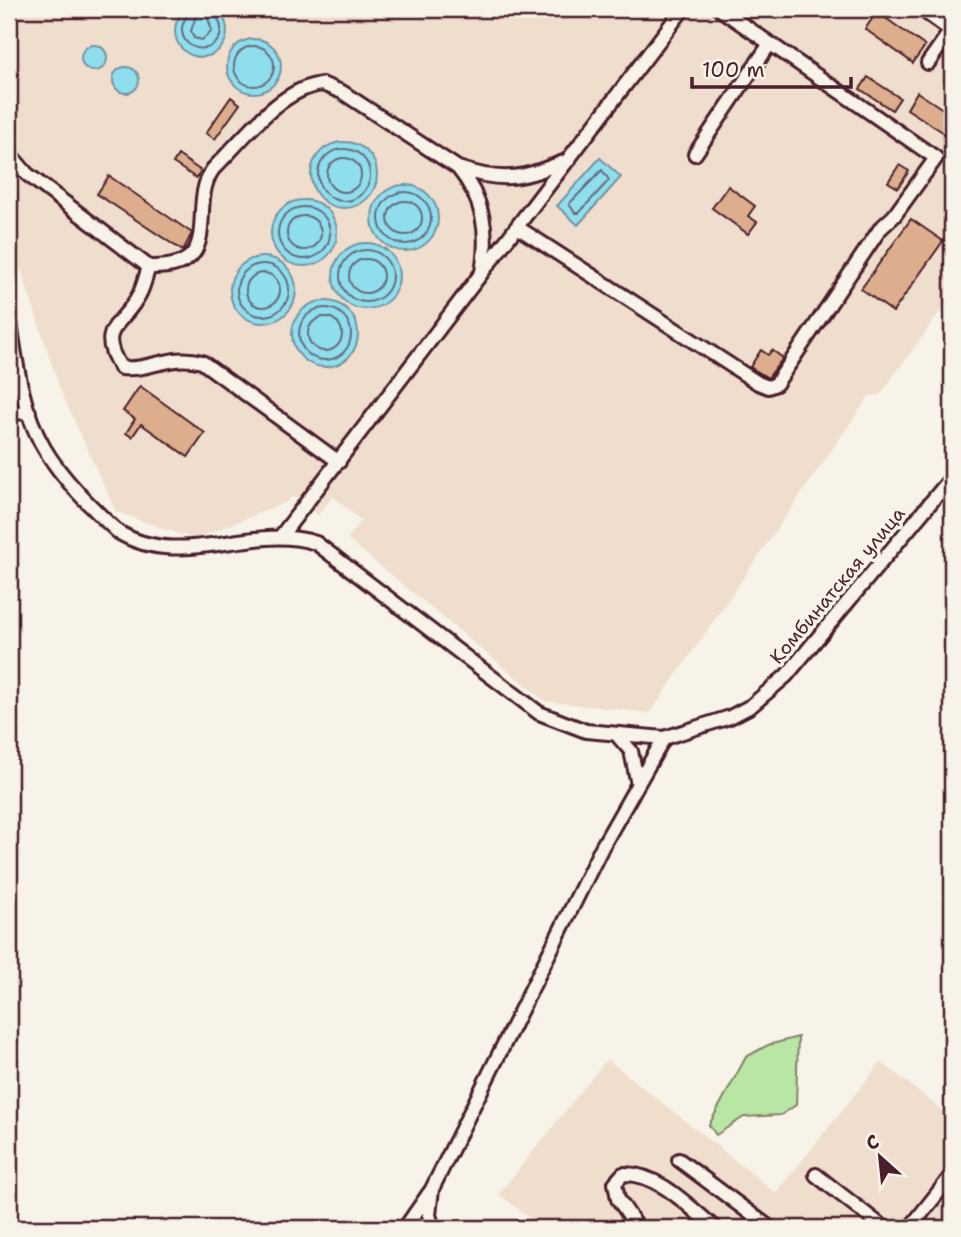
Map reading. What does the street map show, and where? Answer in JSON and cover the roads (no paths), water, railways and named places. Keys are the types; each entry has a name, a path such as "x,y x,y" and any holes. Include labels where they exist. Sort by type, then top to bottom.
{"street":[{"path":"281,536 683,9"},
{"path":"517,227 758,383 768,387 776,384 880,229 894,216 936,158 719,9"},
{"path":"921,9 952,30 928,63"},
{"path":"695,153 769,45"},
{"path":"9,153 27,174 149,267 168,268 191,255 202,237 203,192 206,179 213,169 272,110 312,85 322,84 342,92 458,168 502,179 528,175 569,160"},
{"path":"458,168 480,201 486,247 481,275"},
{"path":"149,267 139,294 110,332 110,351 121,368 140,369 184,357 202,362 339,462"},
{"path":"9,314 29,412 43,447 56,466 104,519 130,539 159,548 200,548 281,536 297,537 316,543 539,713 586,731 664,738 637,782 432,1189 406,1228"},
{"path":"9,413 29,412"},
{"name":"Комбинатская улица","path":"664,738 730,717 751,706 786,676 952,477"},
{"path":"617,735 631,751 637,782"},
{"path":"679,1160 770,1228"},
{"path":"638,1228 618,1199 615,1183 623,1174 635,1174 668,1188 715,1228"},
{"path":"816,1175 884,1228"},
{"path":"910,1228 952,1175"},
{"path":"432,1189 429,1215 432,1228"},
{"path":"406,1228 421,1222 432,1228"}],"water":[{"path":"201,5 211,7 219,13 225,21 225,41 219,49 211,55 201,57 191,55 183,49 177,41 175,31 177,21 183,13 191,7"},
{"path":"254,39 273,47 281,66 273,85 254,93 235,85 227,66 235,47"},
{"path":"94,45 103,49 107,58 103,67 94,71 85,67 81,58 85,49"},
{"path":"126,67 135,71 139,80 135,89 126,93 117,89 113,80 117,71"},
{"path":"344,142 357,145 367,152 374,162 377,175 374,188 367,198 357,205 344,208 331,205 321,198 314,188 311,175 314,162 321,152 331,145"},
{"path":"600,158 621,177 578,225 557,206"},
{"path":"405,185 418,188 428,195 435,205 438,218 435,231 428,241 418,248 405,251 392,248 382,241 375,231 372,218 375,205 382,195 392,188"},
{"path":"304,200 317,203 327,210 334,220 337,233 334,246 327,256 317,263 304,266 291,263 281,256 274,246 271,233 274,220 281,210 291,203"},
{"path":"366,243 379,246 389,253 396,263 399,276 396,289 389,299 379,306 366,309 353,306 343,299 336,289 333,276 336,263 343,253 353,246"},
{"path":"263,257 276,260 286,267 293,277 296,290 293,303 286,313 276,320 263,323 250,320 240,313 233,303 230,290 233,277 240,267 250,260"},
{"path":"325,301 338,304 348,311 355,321 358,334 355,347 348,357 338,364 325,367 312,364 302,357 295,347 292,334 295,321 302,311 312,304"}]}
